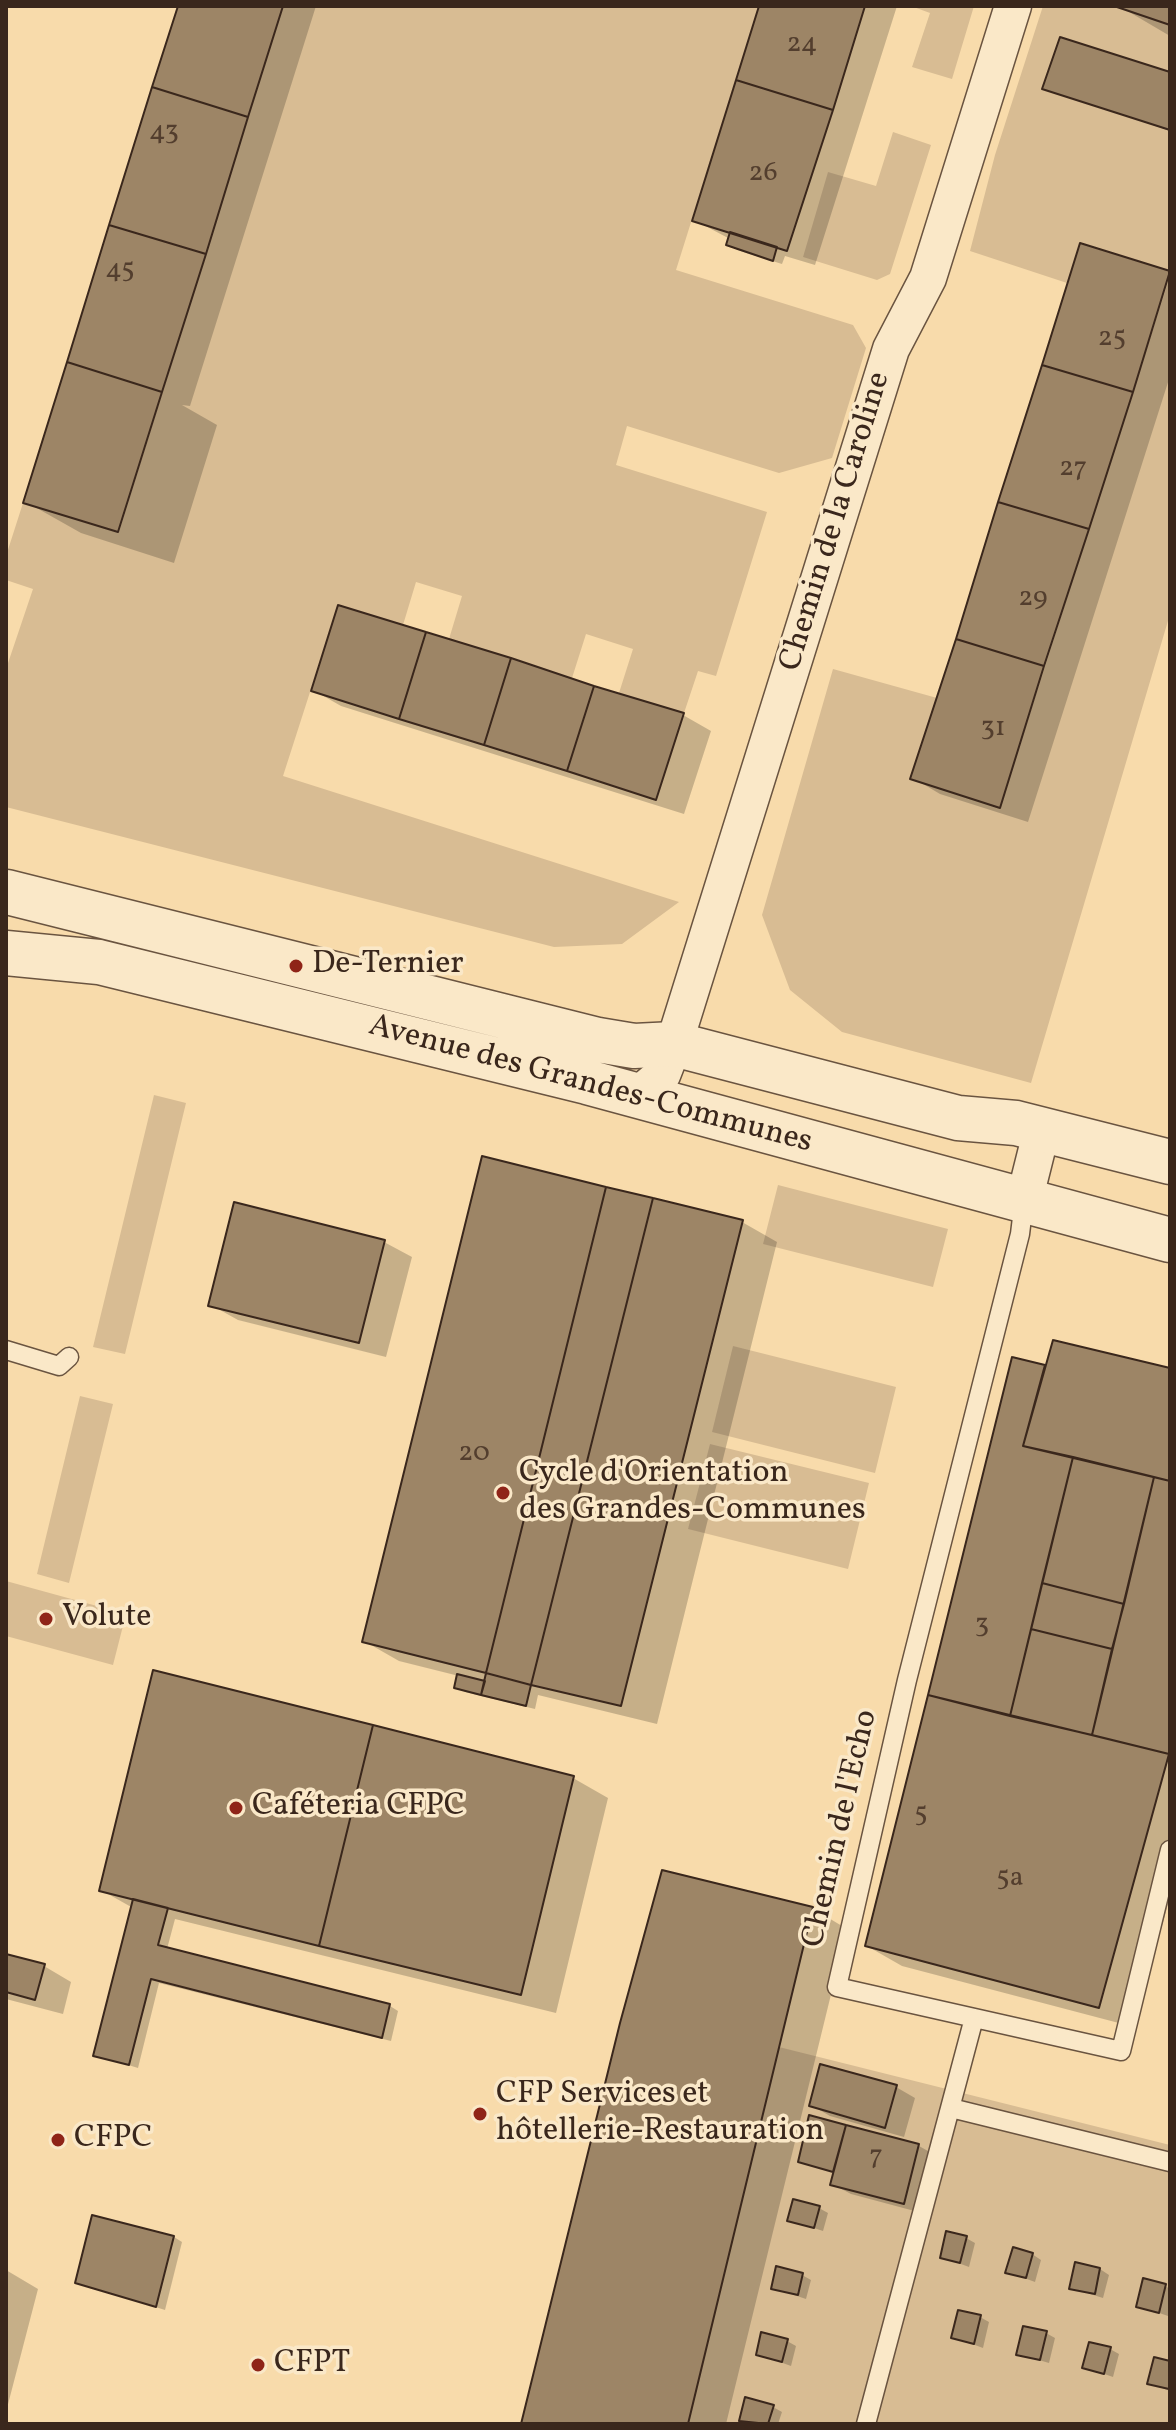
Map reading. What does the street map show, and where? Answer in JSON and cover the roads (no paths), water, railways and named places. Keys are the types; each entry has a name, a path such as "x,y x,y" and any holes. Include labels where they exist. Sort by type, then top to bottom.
{"street":[{"name":"Chemin de la Caroline","path":"636,1097 662,1075 674,1044 891,349 928,278 1013,6"},
{"name":"Avenue des Grandes-Communes","path":"6,935 9,927 7,891 598,1040 634,1046 674,1044 958,1118 1016,1123 1170,1162"},
{"name":"Avenue des Grandes-Communes","path":"6,953 99,962 636,1097 1170,1240"},
{"path":"1024,1201 1042,1129"}],"lane":[{"name":"Chemin de l'Echo","path":"1024,1201 1020,1234 907,1680 837,1987 1121,2051 1170,1850"},
{"path":"6,1350 59,1366 69,1357"},
{"path":"866,2424 974,2018"},
{"path":"951,2108 1170,2162"}],"place":[{"name":"De-Ternier","path":"296,966"},
{"name":"Cycle d'Orientation des Grandes-Communes","path":"503,1493"},
{"name":"Volute","path":"46,1619"},
{"name":"Caféteria CFPC","path":"236,1808"},
{"name":"CFP Services et hôtellerie-Restauration","path":"480,2114"},
{"name":"CFPC","path":"58,2140"},
{"name":"CFPT","path":"258,2365"}]}
